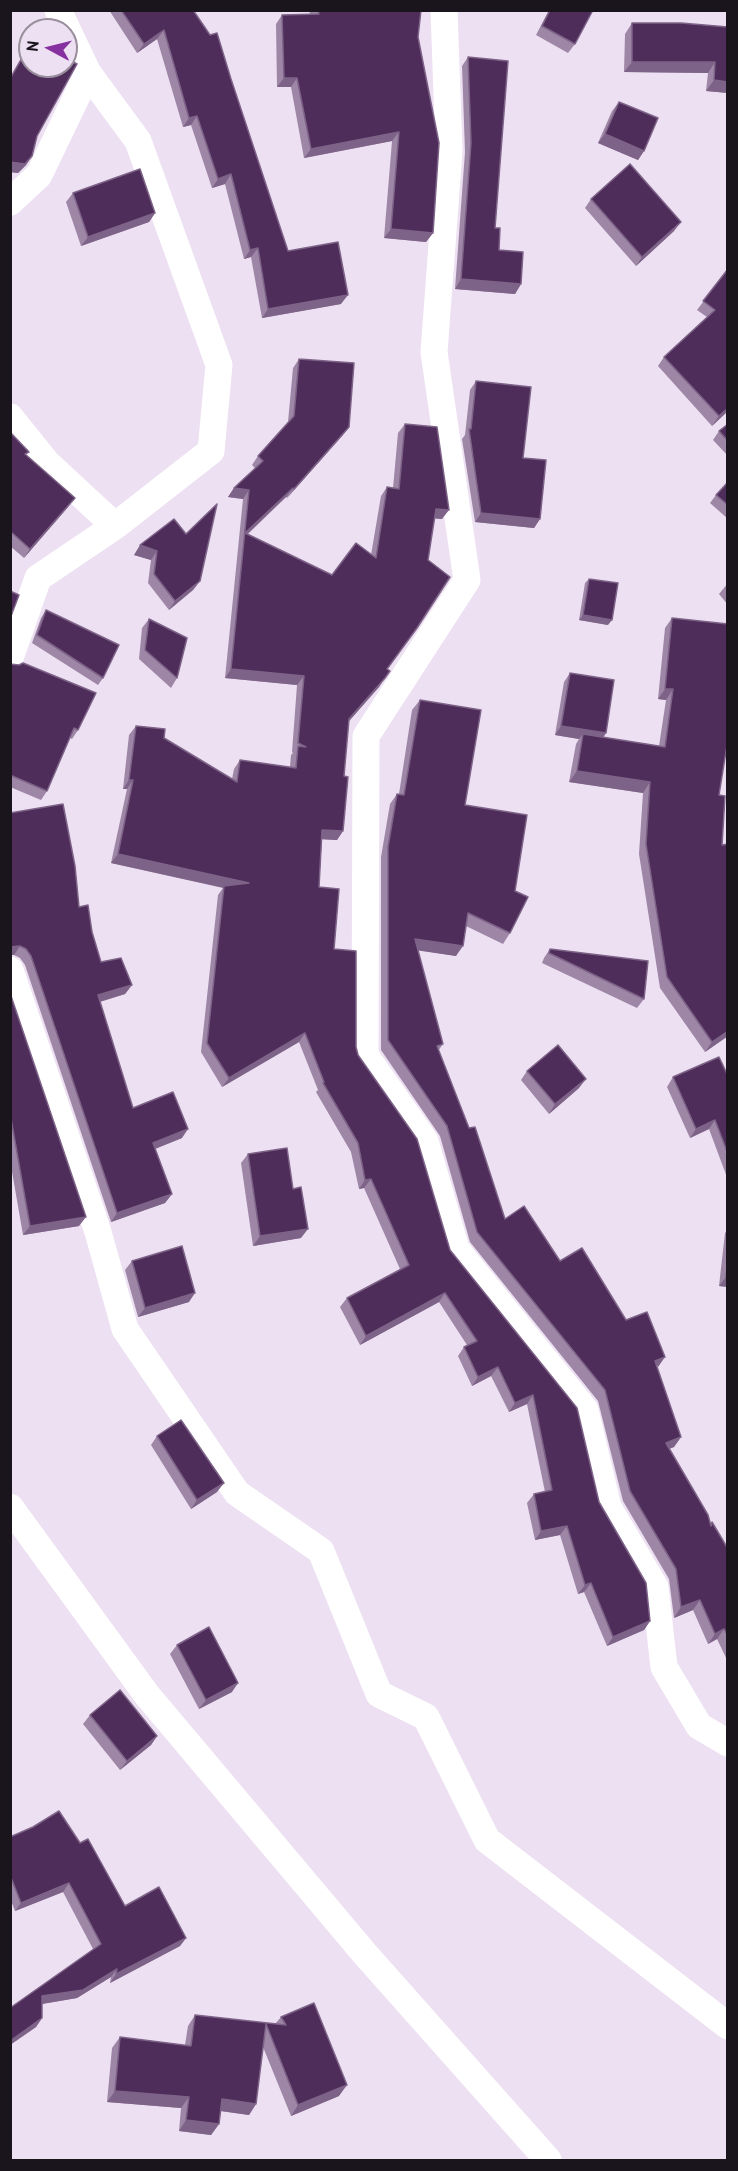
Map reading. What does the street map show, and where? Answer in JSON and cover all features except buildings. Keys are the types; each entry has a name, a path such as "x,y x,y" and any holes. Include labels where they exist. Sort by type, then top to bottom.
{"street":[{"path":"10,658 38,578 115,526 211,451 219,364 138,141 88,73 58,10"},
{"path":"444,10 449,151 434,352 467,580 366,736 365,1055 425,1141 456,1249 585,1410 608,1507 655,1587 664,1667 699,1725 728,1743"},
{"path":"10,202 39,175 88,73"},
{"path":"10,417 47,463 115,526"},
{"path":"10,970 98,1232 125,1329 237,1493 321,1551 379,1694 426,1717 487,1840 728,2026"},
{"path":"10,1507 147,1695 365,1954 548,2160"}]}
